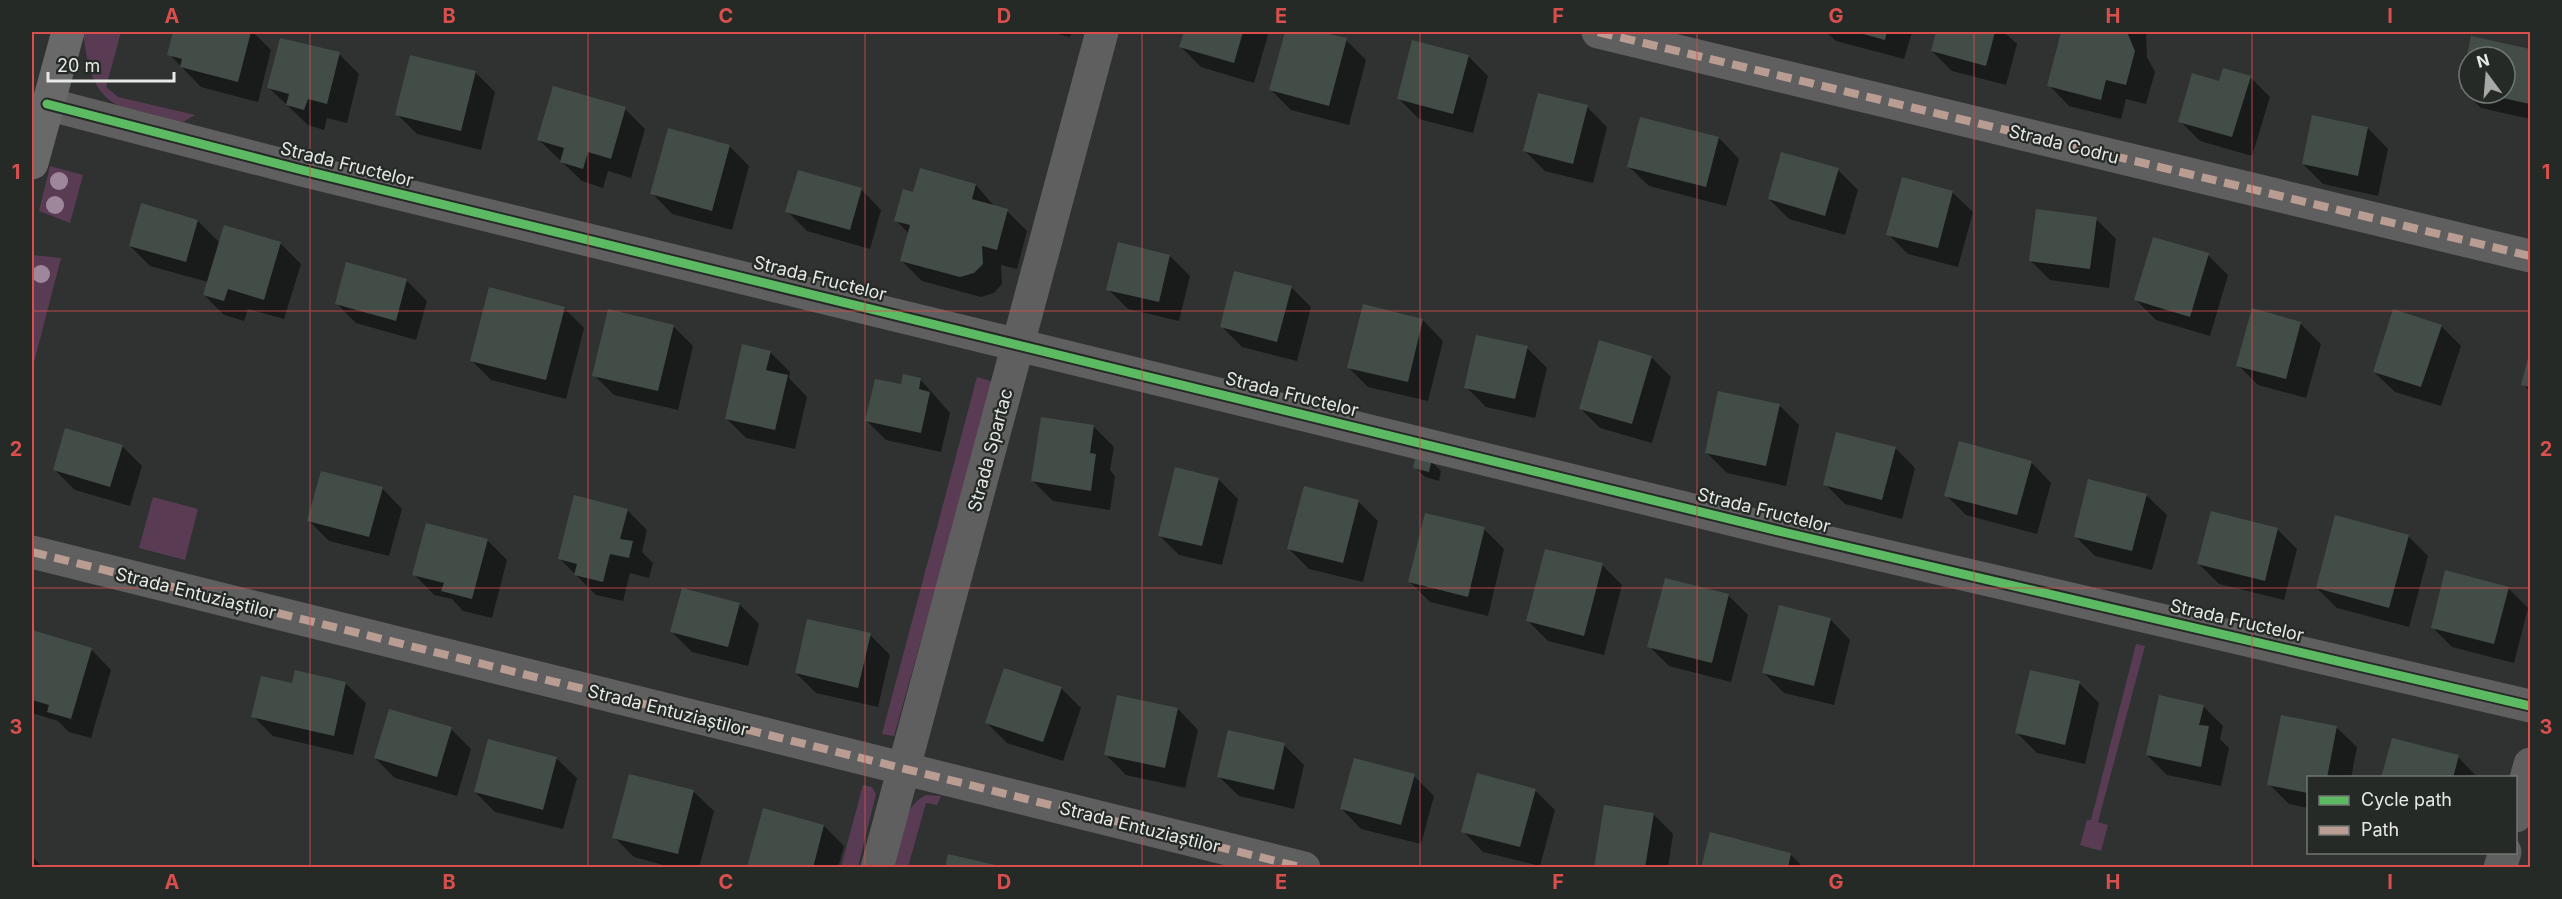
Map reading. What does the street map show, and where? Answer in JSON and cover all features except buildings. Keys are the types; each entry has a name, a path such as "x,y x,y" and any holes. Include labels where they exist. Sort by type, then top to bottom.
{"street":[{"path":"32,163 68,32"},
{"name":"Strada Spartac","path":"877,867 1102,32"},
{"name":"Strada Codru","path":"1598,32 2530,256"},
{"name":"Strada Fructelor","path":"47,104 302,170 1018,343 1787,533 2530,705"},
{"name":"Strada Entuziaștilor","path":"32,552 1304,867"},
{"path":"2517,812 2530,764"}],"shaded area":[{"path":"83,32 121,32 106,87 118,97 195,115 183,122 117,105 108,99 95,83 91,73"},
{"path":"50,166 83,175 70,223 39,211"},
{"path":"32,255 61,258 32,370"},
{"path":"977,377 994,382 894,736 882,734"},
{"path":"153,497 198,509 185,560 139,548"},
{"path":"2136,644 2145,646 2098,822 2108,825 2101,851 2080,845 2087,820 2091,820"},
{"path":"863,785 872,787 876,794 858,867 841,867"},
{"path":"926,795 941,796 937,805 926,803 908,867 893,868 899,837 906,817 911,808"}],"marked path":[{"path":"1598,32 2530,256"},
{"path":"32,552 1304,868"}],"cycle path":[{"path":"47,104 302,170 1787,533 2530,706"}]}
